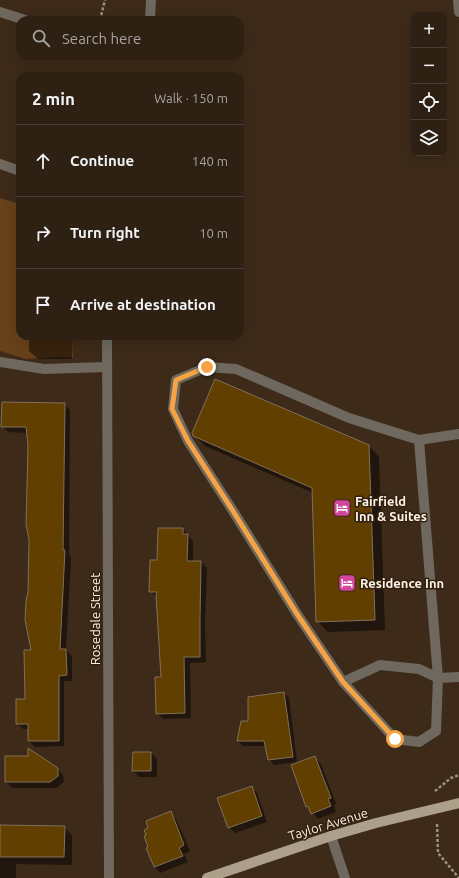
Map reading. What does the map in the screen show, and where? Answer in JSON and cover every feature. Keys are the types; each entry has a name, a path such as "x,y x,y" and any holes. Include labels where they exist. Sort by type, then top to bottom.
{"main road":[{"name":"Taylor Avenue","path":"207,878 331,836 376,823 459,803"}],"street":[{"path":"150,16 151,0"},
{"path":"458,0 459,12"},
{"path":"0,12 16,17"},
{"path":"0,164 16,170"},
{"name":"Rosedale Street","path":"107,340 109,878"},
{"path":"0,362 44,369 106,363"},
{"path":"419,440 438,678 436,732 419,742 395,739 343,682 297,614 188,441 172,409 176,380 207,367 236,368 349,418 419,440 459,434"},
{"path":"343,682 380,665 418,669 438,678 459,677"},
{"path":"331,836 345,878"}],"path":[{"path":"101,16 106,0"},
{"path":"459,775 451,778 434,792 438,853 459,878"}],"shaded area":[{"path":"0,198 16,203 16,340 73,340 73,358 62,357 26,359 0,351"}],"building":[{"path":"215,379 369,445 375,620 316,622 312,488 193,436 192,433"},
{"path":"2,402 65,403 63,550 65,550 60,649 66,649 67,675 59,676 59,741 28,741 28,724 16,724 16,699 25,699 24,650 31,650 25,620 28,592 29,539 26,525 28,445 26,427 1,427"},
{"path":"158,528 183,528 183,534 188,534 187,561 201,561 200,657 184,657 185,713 156,714 155,677 161,677 157,592 149,592 150,560 157,560"},
{"path":"284,692 293,757 268,760 264,741 237,741 241,721 248,721 248,697"},
{"path":"28,748 58,768 58,776 50,782 5,782 5,756 28,756"},
{"path":"133,752 151,752 151,771 132,771"},
{"path":"315,756 331,798 328,799 331,806 311,814 308,806 306,807 291,765"},
{"path":"252,786 262,816 228,828 217,798"},
{"path":"171,811 184,845 179,848 183,856 154,867 146,848 148,847 144,836 146,835 144,830 148,828 146,821"},
{"path":"0,825 65,826 64,857 0,857"}],"place":[{"name":"Fairfield Inn & Suites","path":"342,508"},
{"name":"Residence Inn","path":"347,583"}],"route":[{"path":"207,367 176,380 172,409 188,441 297,614 343,682 395,739"}]}
